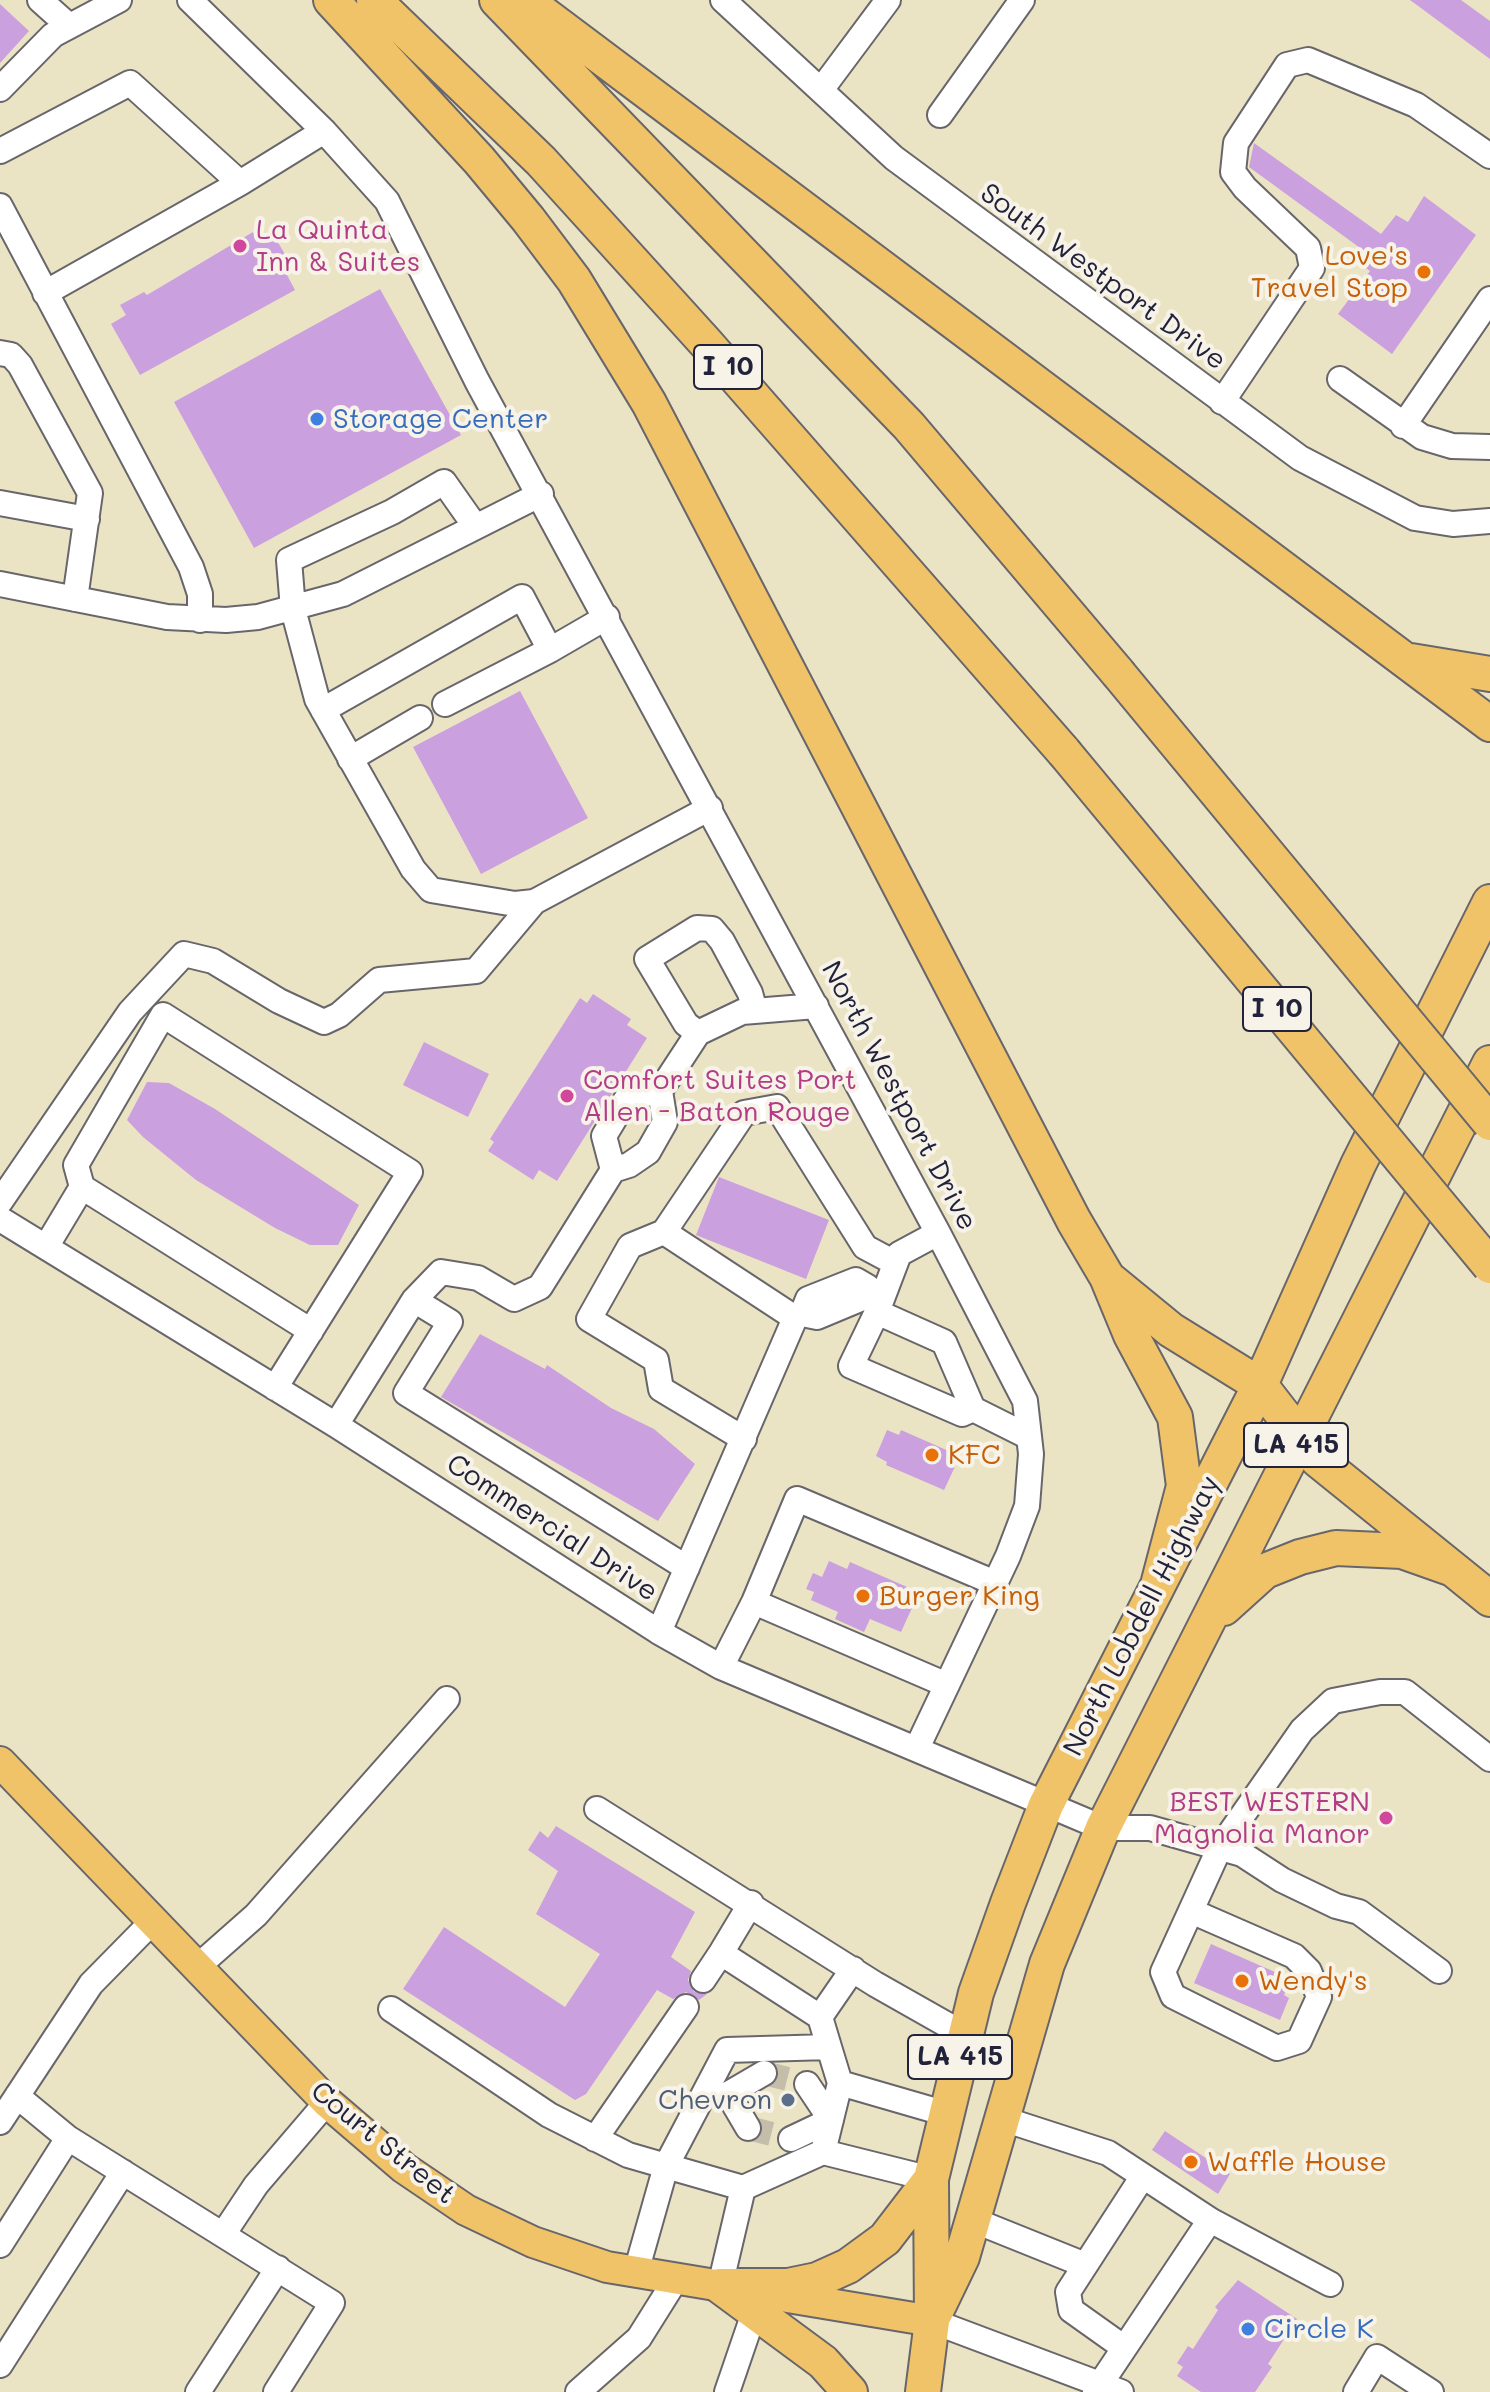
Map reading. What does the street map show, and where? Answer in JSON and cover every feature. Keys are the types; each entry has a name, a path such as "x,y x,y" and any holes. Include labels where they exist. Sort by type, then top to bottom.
{"highway":[{"path":"331,0 528,219 574,280 641,389 1074,1221 1107,1277 1131,1335 1175,1417 1179,1435 1184,1486 1159,1581"},
{"name":"I 10","path":"374,0 541,161 706,343 1064,752 1490,1266"},
{"path":"497,0 909,426 1490,1123"},
{"path":"525,0 1490,724"},
{"path":"1408,661 1490,674"},
{"name":"North Lobdell Highway","path":"923,2392 932,2321 931,2179 976,1993 1046,1805 1260,1385 1358,1165 1490,902"},
{"name":"North Lobdell Highway","path":"932,2321 962,2257 1047,1964 1103,1828 1212,1619 1490,1063"},
{"path":"1107,1277 1171,1330 1260,1385 1302,1435 1318,1460 1490,1599"},
{"path":"1212,1619 1265,1571 1300,1557 1336,1548 1402,1551 1453,1569"},
{"path":"720,2286 788,2286 817,2280 848,2266 885,2239 931,2179"},
{"path":"720,2286 823,2362 850,2392"}],"main road":[{"name":"Court Street","path":"0,1762 151,1923 327,2102 404,2168 466,2210 533,2242 607,2267 932,2321"}],"street":[{"path":"40,0 69,26"},
{"path":"0,89 53,35 119,0"},
{"name":"North Westport Drive","path":"190,0 324,131 387,201 477,381 710,808 1025,1401 1031,1454 1027,1506 995,1583 917,1748"},
{"name":"South Westport Drive","path":"723,0 894,158 1300,458 1415,518 1453,524 1490,521"},
{"path":"821,90 888,0"},
{"path":"940,115 1022,0"},
{"path":"1222,402 1312,268 1308,248 1245,188 1233,172 1236,143 1287,65 1308,60 1416,105 1490,156"},
{"path":"0,151 130,83 240,183"},
{"path":"45,293 240,183 324,131"},
{"path":"0,206 191,567 200,594 200,620"},
{"path":"1403,426 1490,299"},
{"path":"0,353 11,355 20,365 90,493 75,599"},
{"path":"1340,379 1422,437 1452,446 1490,447"},
{"path":"475,526 444,482 392,512 289,560 293,609 323,710 413,869 431,890 515,904 534,902"},
{"path":"0,584 200,620 258,617 343,594 541,494"},
{"path":"0,503 87,519"},
{"path":"323,710 522,597 550,650"},
{"path":"445,704 607,617"},
{"path":"350,759 420,718"},
{"path":"0,1202 130,1012 184,954 213,961 279,1001 324,1022 339,1015 379,980 476,971 534,902 710,808"},
{"path":"698,1033 686,1024 647,959 697,928 712,929 722,941 750,993 755,1011"},
{"path":"336,1425 414,1300 441,1272 478,1278 514,1299 540,1287 613,1170 648,1152 665,1122 660,1091 698,1033 742,1012 816,1006"},
{"path":"275,1388 311,1331 410,1172 163,1015 76,1165 82,1187 311,1331"},
{"path":"613,1170 604,1136 627,1098 660,1091"},
{"path":"744,1439 661,1389 656,1360 589,1319 630,1246 664,1232 744,1113 777,1107 884,1277 877,1312 851,1366 962,1414 973,1409"},
{"path":"46,1247 82,1187"},
{"name":"Commercial Drive","path":"0,1219 336,1425 659,1632 721,1667 1103,1828"},
{"path":"664,1232 798,1316 817,1317 865,1297 884,1277 899,1254 938,1233"},
{"path":"414,1300 450,1322 406,1393 687,1568"},
{"path":"877,1312 944,1342 973,1409 1029,1437"},
{"path":"659,1632 798,1316"},
{"path":"721,1667 754,1602 797,1499 995,1583"},
{"path":"754,1602 947,1685"},
{"path":"1191,1911 1294,1956 1309,1971 1319,1997 1299,2041 1277,2048 1173,1996 1163,1972 1219,1849 1302,1730 1333,1701 1380,1692 1405,1692 1490,1759"},
{"path":"196,1968 256,1915 447,1699"},
{"path":"597,1809 965,2035"},
{"path":"1103,1828 1150,1828 1242,1854 1282,1880 1336,1906 1359,1912 1439,1971"},
{"path":"703,1980 751,1903"},
{"path":"0,2122 91,1984 151,1923"},
{"path":"721,1953 820,2017 840,2083 823,2152"},
{"path":"820,2017 853,1969"},
{"path":"595,2139 686,2007"},
{"path":"391,2009 549,2115 628,2155 743,2188 823,2152 931,2179"},
{"path":"636,2272 666,2166 717,2092 727,2050 829,2047"},
{"path":"717,2092 764,2073"},
{"path":"840,2083 947,2114"},
{"path":"807,2084 831,2120"},
{"path":"717,2092 748,2128"},
{"path":"17,2096 68,2138 332,2303 276,2392"},
{"path":"224,2233 256,2185 327,2102"},
{"path":"1000,2118 1108,2153 1210,2220 1330,2284"},
{"path":"791,2139 831,2120"},
{"path":"0,2245 68,2138"},
{"path":"0,2365 123,2172"},
{"path":"1123,2347 1071,2310 1068,2292 1143,2176"},
{"path":"720,2286 743,2188"},
{"path":"973,2220 1085,2265"},
{"path":"932,2321 1105,2389 1123,2347 1210,2220"},
{"path":"198,2392 278,2268"},
{"path":"578,2392 639,2338 676,2279"},
{"path":"727,2392 754,2313"},
{"path":"1356,2392 1377,2357 1431,2392"}],"building":[{"path":"1410,0 1461,0 1490,21 1490,59"},
{"path":"0,4 29,31 0,63"},
{"path":"1254,143 1381,234 1396,215 1408,222 1424,196 1476,235 1392,354 1338,314 1370,271 1359,263 1367,253 1249,167"},
{"path":"253,232 258,242 273,234 286,256 279,260 295,290 140,375 111,324 126,315 120,305 144,292 147,295"},
{"name":"Storage Center","path":"380,289 461,435 254,548 174,402"},
{"path":"520,691 588,818 481,874 413,747"},
{"name":"Comfort Suites Port Allen - Baton Rouge","path":"593,994 631,1019 627,1025 647,1038 557,1181 539,1170 533,1180 488,1151 494,1142 490,1139 580,998 587,1003"},
{"path":"424,1042 489,1074 468,1117 403,1085"},
{"path":"147,1082 169,1083 215,1109 359,1205 338,1245 310,1245 275,1228 196,1180 143,1137 127,1120"},
{"path":"719,1177 829,1220 806,1279 696,1235"},
{"path":"480,1334 545,1369 547,1365 611,1408 654,1429 695,1464 658,1521 441,1397"},
{"path":"887,1430 899,1435 901,1430 960,1456 944,1490 886,1465 887,1462 876,1456"},
{"name":"Burger King","path":"829,1561 847,1569 850,1562 914,1590 911,1595 917,1597 901,1632 870,1619 864,1632 835,1619 838,1612 811,1600 814,1592 806,1589 813,1573 822,1577"},
{"path":"556,1826 695,1912 671,1957 691,1971 688,1980 694,1992 707,1994 699,2000 686,1992 673,1999 657,1990 586,2094 575,2100 403,1989 444,1927 565,2007 600,1954 536,1914 558,1871 528,1850 540,1831 548,1838"},
{"name":"Wendy's","path":"1211,1944 1291,1979 1284,1995 1289,1998 1280,2020 1194,1983"},
{"name":"Waffle House","path":"1165,2131 1230,2174 1218,2194 1152,2150"},
{"name":"Circle K","path":"1238,2280 1297,2319 1268,2364 1272,2367 1255,2392 1201,2392 1177,2376 1183,2367 1177,2363 1188,2346 1193,2349 1218,2310 1215,2307"}],"tunnel":[{"path":"764,2073 807,2084"},
{"path":"748,2128 791,2139"}],"place":[{"name":"La Quinta Inn & Suites","path":"240,246"},
{"name":"Love's Travel Stop","path":"1424,272"},
{"name":"Storage Center","path":"317,419"},
{"name":"Comfort Suites Port Allen - Baton Rouge","path":"567,1096"},
{"name":"KFC","path":"932,1455"},
{"name":"Burger King","path":"863,1596"},
{"name":"BEST WESTERN Magnolia Manor","path":"1386,1818"},
{"name":"Wendy's","path":"1242,1981"},
{"name":"Chevron","path":"788,2100"},
{"name":"Waffle House","path":"1191,2162"},
{"name":"Circle K","path":"1248,2329"}]}
